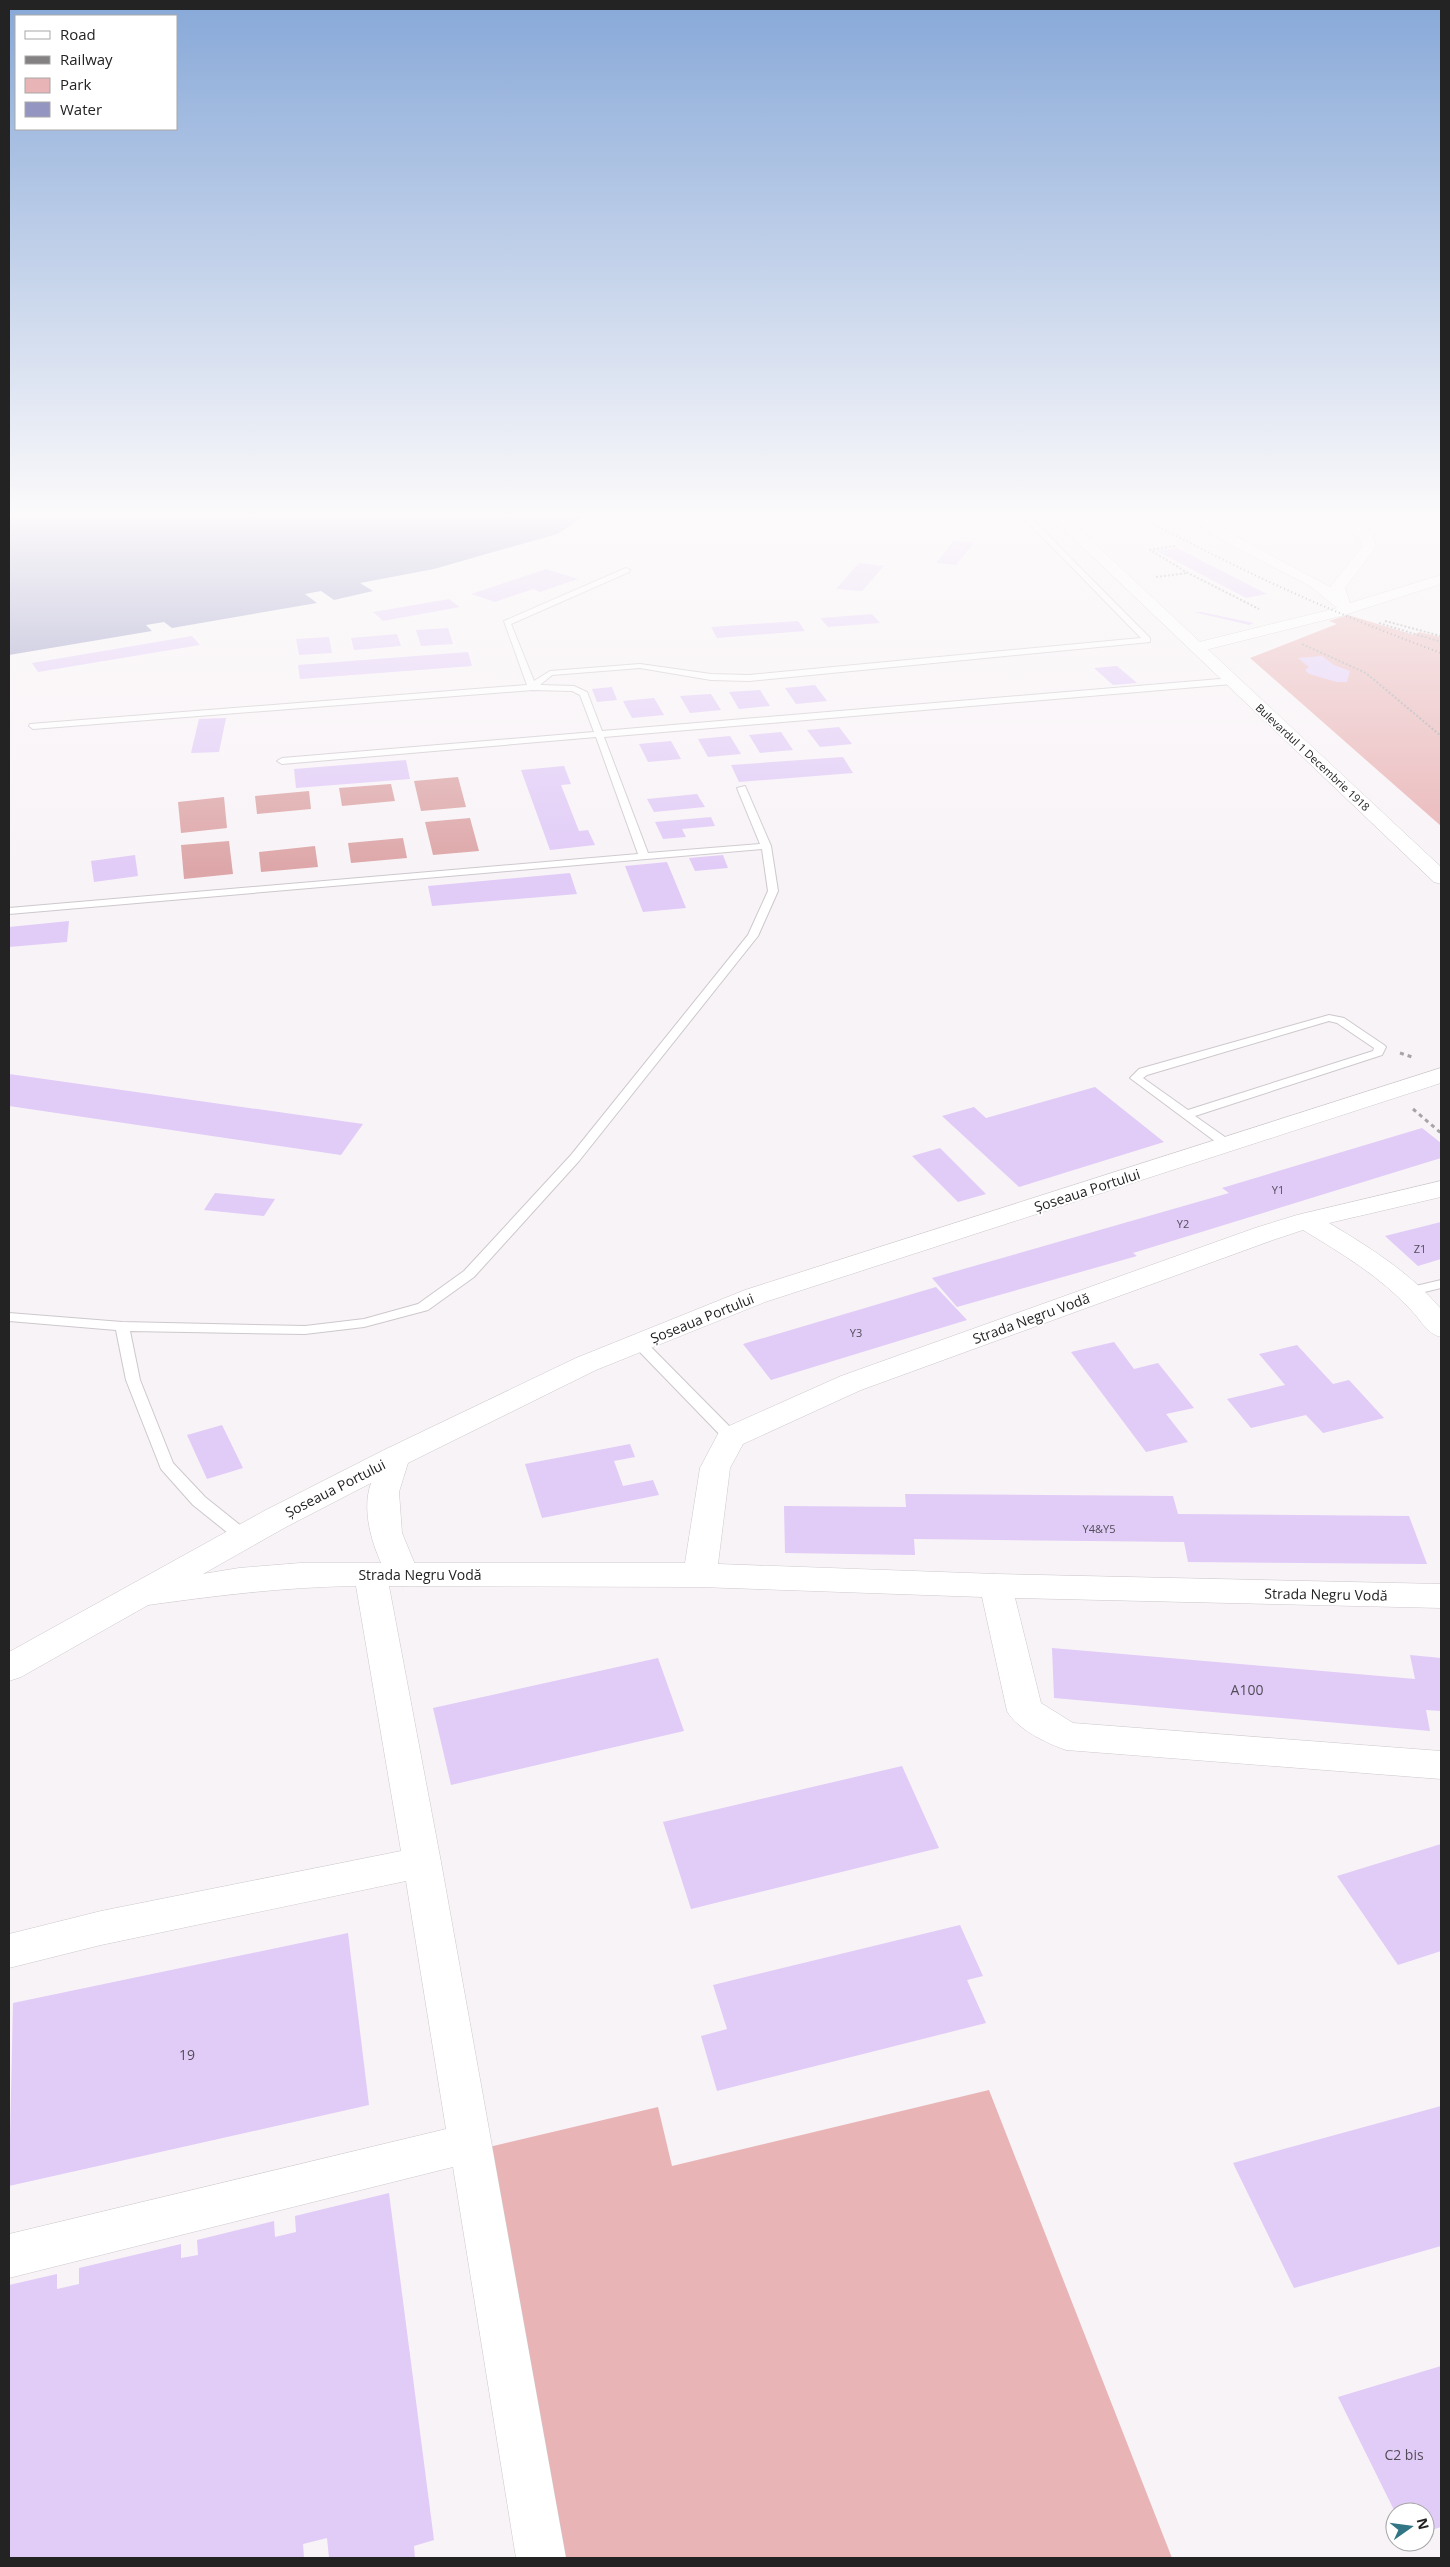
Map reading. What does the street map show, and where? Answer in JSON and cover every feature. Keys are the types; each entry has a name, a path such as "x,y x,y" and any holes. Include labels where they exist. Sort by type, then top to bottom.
{"main road":[{"name":"Bulevardul 1 Decembrie 1918","path":"1182,633 1441,878"},
{"path":"1197,647 1254,633"},
{"name":"Șoseaua Portului","path":"9,1668 244,1537 395,1457 586,1364 755,1296 1441,1075"},
{"name":"Strada Negru Vodă","path":"731,1437 851,1383 1255,1237 1306,1221 1441,1189"},
{"path":"1306,1221 1345,1243 1408,1292 1441,1328"},
{"path":"700,1575 715,1468 731,1437"},
{"path":"395,1457 383,1492 386,1574 422,1862 541,2558"},
{"name":"Strada Negru Vodă","path":"141,1594 239,1580 300,1575 386,1574 700,1575 996,1586 1441,1596"},
{"path":"996,1586 1025,1711 1066,1736 1441,1765"},
{"path":"9,1951 101,1928 422,1862"},
{"path":"9,2256 470,2143"}],"lane":[{"path":"511,633 532,687"},
{"path":"532,687 550,673 640,666 711,677 749,678 1147,640 1140,633"},
{"path":"282,761 1232,681"},
{"path":"33,726 532,687 574,689 584,694 644,856"},
{"path":"9,1317 122,1326 305,1330 364,1323 423,1307 469,1274 575,1158 754,936 773,891 766,846 742,788"},
{"path":"9,911 766,846"},
{"path":"1186,1115 1378,1053 1380,1047 1340,1020 1329,1018 1143,1072 1136,1078 1186,1115 1228,1145"},
{"path":"1408,1292 1441,1284"},
{"path":"122,1326 134,1380 166,1465 199,1501 244,1537"},
{"path":"639,1343 731,1437"}],"path":[{"path":"1277,633 1366,673 1441,736"},
{"path":"1411,633 1441,642"},
{"path":"1380,1047 1416,1058"},
{"path":"1391,1092 1441,1133"}],"green space":[{"path":"1314,633 1407,633 1414,635 1422,633 1441,637 1441,826 1250,658"},
{"path":"989,2090 1172,2558 557,2558 485,2148 658,2107 672,2166"}],"shaded area":[{"path":"458,777 466,807 421,811 414,781"},
{"path":"391,784 395,801 342,806 339,788"},
{"path":"309,791 311,809 257,814 255,796"},
{"path":"224,797 227,828 181,833 178,802"},
{"path":"470,818 479,851 433,855 425,822"},
{"path":"403,838 407,858 351,863 348,843"},
{"path":"229,841 233,874 184,879 181,845"},
{"path":"315,846 318,867 261,872 259,852"}],"water":[{"path":"9,633 141,633 9,655"}],"building":[{"path":"417,633 449,633 453,644 421,646"},
{"path":"714,633 782,633 717,638"},
{"path":"397,634 401,646 354,650 351,638"},
{"path":"192,636 200,645 38,672 32,663"},
{"path":"329,637 332,653 299,655 296,639"},
{"path":"468,652 472,666 300,679 298,665"},
{"path":"1322,656 1334,665 1350,671 1347,682 1337,682 1309,674 1305,670 1309,667 1298,658"},
{"path":"1117,666 1137,683 1113,685 1094,668"},
{"path":"815,685 827,701 796,704 785,688"},
{"path":"612,687 617,700 597,702 592,689"},
{"path":"760,690 770,706 739,709 729,692"},
{"path":"711,694 721,710 690,713 680,696"},
{"path":"654,698 664,715 632,718 623,701"},
{"path":"226,718 219,752 191,753 199,719"},
{"path":"839,727 852,744 820,747 807,730"},
{"path":"781,732 793,750 760,753 749,735"},
{"path":"730,736 741,754 708,757 698,739"},
{"path":"671,741 681,759 648,762 639,744"},
{"path":"843,757 853,773 739,782 731,765"},
{"path":"406,760 410,779 296,788 294,769"},
{"path":"564,766 571,784 561,785 579,831 588,830 595,845 550,850 521,770"},
{"path":"697,794 705,807 654,812 647,799"},
{"path":"711,817 715,826 682,829 686,837 663,839 655,822"},
{"path":"135,855 138,876 94,882 91,861"},
{"path":"723,855 728,868 695,871 689,858"},
{"path":"667,862 686,908 643,912 625,866"},
{"path":"570,873 577,894 432,906 428,886"},
{"path":"69,921 67,942 9,947 9,927"},
{"path":"9,1074 363,1124 341,1155 9,1106"},
{"path":"1095,1087 1164,1142 1019,1187 942,1116 974,1107 986,1118"},
{"path":"1422,1128 1441,1143 1441,1158 1133,1253 1137,1256 957,1307 932,1278 1229,1193 1222,1188"},
{"path":"940,1148 986,1194 958,1202 912,1156"},
{"path":"215,1193 275,1199 264,1216 204,1210"},
{"path":"1441,1222 1441,1259 1418,1266 1385,1236"},
{"path":"936,1287 967,1320 771,1380 743,1344"},
{"path":"1114,1342 1134,1369 1158,1363 1194,1408 1166,1414 1188,1442 1146,1452 1071,1352"},
{"path":"1297,1345 1333,1384 1349,1380 1384,1418 1323,1433 1306,1415 1251,1428 1227,1399 1285,1385 1259,1354"},
{"path":"222,1425 243,1468 207,1479 187,1435"},
{"path":"630,1444 635,1457 614,1461 623,1486 653,1480 659,1495 542,1518 525,1464"},
{"path":"905,1494 1173,1496 1178,1514 1409,1516 1427,1564 1188,1562 1184,1542 914,1539 915,1555 785,1553 784,1506 906,1507"},
{"path":"1052,1648 1415,1679 1410,1655 1441,1658 1441,1711 1426,1710 1430,1731 1054,1698"},
{"path":"658,1658 684,1731 451,1785 433,1708"},
{"path":"902,1766 939,1848 691,1909 663,1822"},
{"path":"1441,1844 1441,1951 1398,1965 1337,1876"},
{"path":"960,1925 983,1976 967,1980 986,2023 717,2091 701,2036 727,2029 713,1985"},
{"path":"348,1933 369,2105 9,2186 13,2003"},
{"path":"1441,2106 1441,2246 1294,2288 1233,2163"},
{"path":"389,2193 434,2540 414,2546 415,2558 329,2558 327,2538 303,2544 304,2558 9,2558 9,2285 57,2274 57,2289 79,2284 79,2268 181,2244 181,2258 198,2255 197,2240 274,2221 275,2237 296,2232 295,2216"},
{"path":"1441,2366 1441,2527 1435,2529 1435,2502 1390,2502 1338,2397"}],"railway":[{"path":"1388,633 1441,653"}]}
